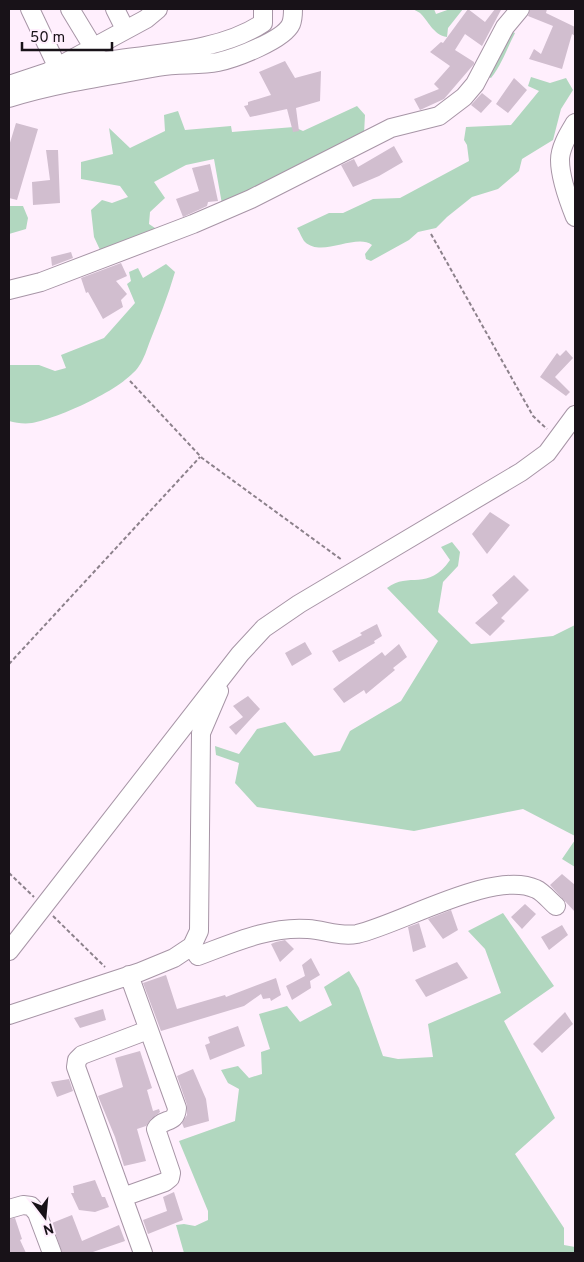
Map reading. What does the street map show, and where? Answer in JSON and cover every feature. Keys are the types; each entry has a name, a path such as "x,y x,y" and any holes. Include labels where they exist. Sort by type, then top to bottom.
{"street":[{"path":"30,9 52,69"},
{"path":"70,9 92,47"},
{"path":"115,9 126,29"},
{"path":"9,85 52,69 146,19 158,9"},
{"path":"52,69 209,46 251,31 263,23 263,9"},
{"path":"9,98 35,90 162,66 219,62 261,46 284,32 291,24 293,9"},
{"path":"9,290 41,282 193,224 251,198 391,128 439,116 464,97 475,84 504,27 520,9"},
{"path":"575,123 568,134 560,159 567,193 575,217"},
{"path":"9,951 240,654 264,628 299,604 521,472 547,452 575,415"},
{"path":"9,1015 174,958 192,946 199,931 201,733 214,700 240,654"},
{"path":"192,946 198,956 270,931 308,929 329,934 356,934 447,901 494,887 517,885 536,889 556,906"},
{"path":"123,977 148,1030 177,1108 173,1119 159,1124 156,1129 171,1173 170,1178 165,1182 123,1197"},
{"path":"143,1253 76,1067 77,1060 82,1055 148,1030"},
{"path":"9,1209 23,1205 31,1206 37,1213 52,1253"}],"path":[{"path":"431,234 533,416 543,427 560,436"},
{"path":"130,381 200,456 356,570"},
{"path":"9,664 200,456"},
{"path":"9,873 123,977"}],"green space":[{"path":"412,9 434,9 436,14 450,9 463,9 448,28 447,37 438,33 420,13"},
{"path":"509,30 515,33 501,62 491,78 486,76"},
{"path":"531,77 550,83 566,78 573,90 561,109 553,140 522,159 519,171 498,189 472,197 436,228 418,232 409,240 371,261 366,259 365,254 372,245 365,242 320,248 304,241 297,228 329,213 343,213 373,199 400,198 469,161 467,145 464,140 466,127 511,125 539,91 528,86"},
{"path":"357,106 365,115 364,134 222,204 214,159 186,165 154,182 165,198 150,212 149,224 158,230 101,252 94,237 91,210 102,200 112,203 128,197 120,186 81,179 81,162 113,154 109,128 130,148 165,131 164,115 178,111 185,130 231,126 232,132 294,127 303,131"},
{"path":"9,206 23,206 28,218 26,229 9,234"},
{"path":"166,264 175,272 144,357 131,375 106,393 74,409 32,423 9,421 9,365 39,365 55,371 66,368 61,355 104,338 135,303 127,284 131,281 129,272 138,268 143,278"},
{"path":"452,542 460,552 458,566 443,582 438,612 471,644 553,636 575,625 575,836 523,809 414,831 257,807 235,783 239,763 216,755 215,746 239,754 257,729 285,722 314,756 340,751 350,731 401,701 438,641 387,588 395,583 426,578 442,570 450,560 441,547"},
{"path":"575,840 575,867 562,859"},
{"path":"503,913 554,986 504,1021 555,1118 515,1154 564,1228 564,1245 575,1247 575,1253 184,1253 176,1225 195,1226 208,1220 208,1211 179,1141 235,1121 239,1089 228,1083 221,1070 238,1066 249,1078 262,1074 261,1052 270,1049 259,1014 287,1006 300,1022 332,1005 324,987 349,971 359,988 383,1056 398,1059 433,1057 428,1024 501,993 485,949 468,931"}],"building":[{"path":"468,9 485,22 495,9 501,10 482,46 465,34 455,50 474,62 474,64 444,99 420,110 414,99 439,89 434,84 450,66 430,52 441,42 443,43"},
{"path":"530,9 547,9 546,13 575,27 575,36 572,34 562,69 529,59 534,49 541,54 553,26 528,16"},
{"path":"285,61 295,78 321,71 320,101 296,108 299,131 293,132 287,109 250,117 244,106 248,105 248,102 271,95 259,72"},
{"path":"514,78 527,90 508,113 496,104"},
{"path":"482,93 492,101 481,113 471,105"},
{"path":"16,123 38,129 17,200 9,198 9,146"},
{"path":"394,146 403,162 379,176 353,187 341,165 354,159 358,167"},
{"path":"46,150 58,150 60,203 33,205 32,182 50,180"},
{"path":"210,164 218,201 208,202 207,206 183,217 176,199 199,191 192,168"},
{"path":"71,252 73,258 52,266 51,257"},
{"path":"121,263 127,276 116,281 127,294 121,300 123,307 103,319 88,292 86,293 81,278"},
{"path":"566,350 573,358 555,377 570,392 566,396 540,377 557,353 560,356"},
{"path":"490,512 510,525 487,554 472,534"},
{"path":"514,575 529,590 501,618 505,621 490,636 475,623 498,603 492,595"},
{"path":"377,624 382,636 374,641 375,643 339,662 332,651 362,635 360,633"},
{"path":"305,642 312,654 292,666 285,653"},
{"path":"399,644 407,657 393,668 395,670 366,694 364,690 344,703 333,689 382,652 385,656"},
{"path":"248,696 260,709 236,735 229,727 243,717 233,706"},
{"path":"562,874 575,885 575,912 550,885"},
{"path":"525,904 536,914 522,929 511,917"},
{"path":"451,910 458,930 443,939 428,919"},
{"path":"419,923 426,947 413,952 408,927"},
{"path":"562,925 568,935 549,950 541,937"},
{"path":"285,940 294,949 280,962 271,944"},
{"path":"311,958 320,975 310,981 311,988 292,1000 286,986 305,976 302,965"},
{"path":"457,962 468,978 426,997 415,980"},
{"path":"166,975 177,1009 225,995 226,997 276,978 281,995 271,1001 270,998 263,999 261,994 244,1006 161,1031 143,983"},
{"path":"103,1009 106,1020 80,1028 74,1018"},
{"path":"565,1012 573,1024 542,1053 533,1044"},
{"path":"238,1026 245,1046 210,1060 205,1045 210,1043 208,1037"},
{"path":"140,1051 152,1088 147,1090 153,1111 159,1109 160,1112 146,1126 137,1129 146,1161 124,1166 115,1137 98,1096 123,1087 115,1058"},
{"path":"193,1069 206,1099 209,1121 184,1128 182,1123 187,1115 187,1105 177,1076"},
{"path":"69,1079 73,1091 57,1097 51,1082"},
{"path":"95,1180 102,1197 105,1197 109,1207 95,1212 79,1210 71,1193 74,1193 73,1186"},
{"path":"174,1192 183,1220 148,1234 143,1220 167,1211 163,1197"},
{"path":"72,1215 82,1241 119,1225 125,1241 90,1253 62,1253 52,1223"},
{"path":"15,1218 22,1239 20,1240 26,1253 9,1253 9,1219"}]}
